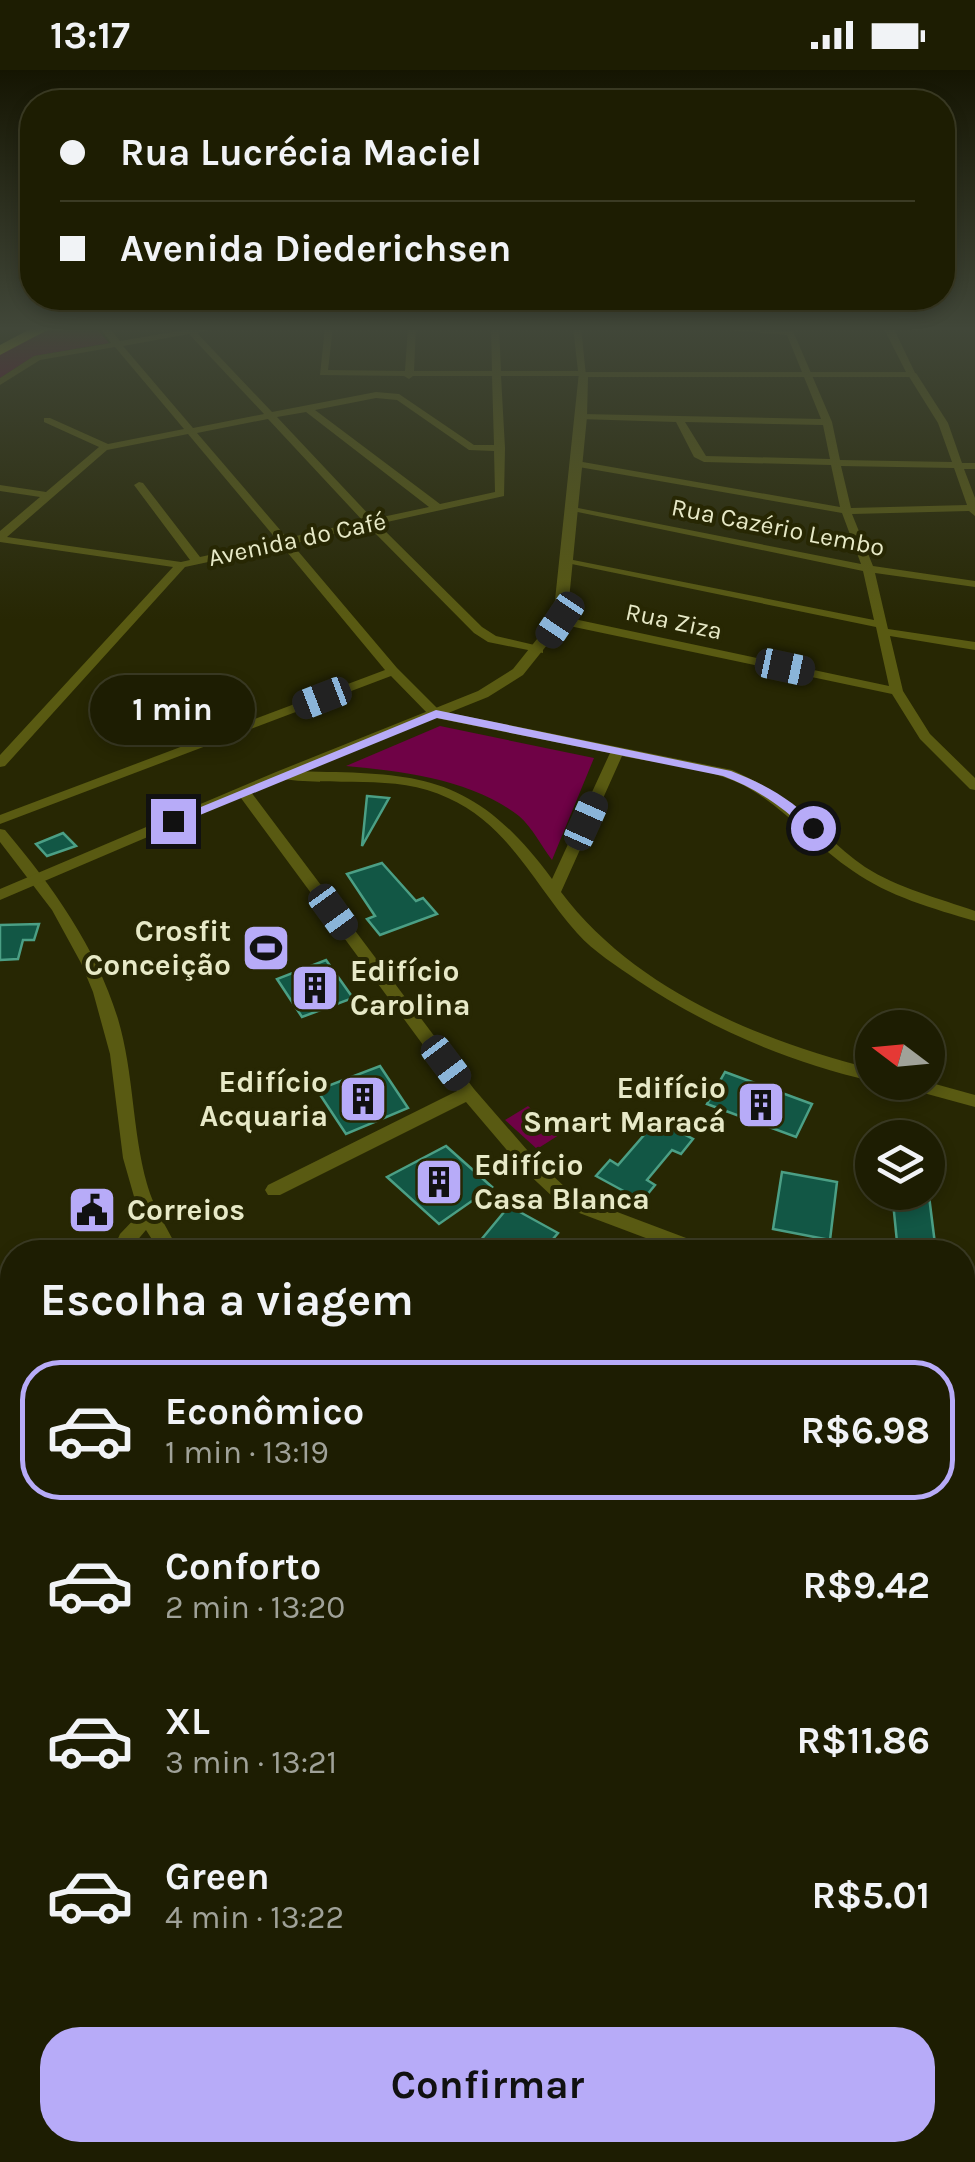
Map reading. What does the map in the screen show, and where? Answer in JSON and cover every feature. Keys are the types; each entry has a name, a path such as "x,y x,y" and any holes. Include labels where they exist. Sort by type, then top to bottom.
{"street":[{"path":"58,425 106,447"},
{"path":"187,425 393,671 436,714 711,769 754,784 787,804 860,869 888,884 975,916"},
{"path":"0,538 106,447 223,425"},
{"path":"280,425 484,636 540,650"},
{"path":"329,425 438,508"},
{"path":"439,425 472,448 500,448 500,425"},
{"path":"0,896 281,775 483,694 518,672 540,650 560,620 581,425"},
{"path":"683,425 698,455 704,458 975,466"},
{"path":"827,425 846,511 868,569 897,691 917,726 975,786"},
{"path":"577,464 846,511 974,509 941,425"},
{"name":"Avenida do Café","path":"0,762 7,746 182,565 500,494 500,448"},
{"path":"139,485 197,561"},
{"path":"0,488 46,495"},
{"name":"Rua Cazério Lembo","path":"573,510 868,569 975,584"},
{"path":"0,538 182,565"},
{"path":"568,562 975,646"},
{"name":"Rua Ziza","path":"560,620 897,691"},
{"path":"0,820 393,671"},
{"path":"554,891 618,751"},
{"path":"335,754 337,777"},
{"path":"281,775 407,782 450,792 483,810 515,840 585,932 678,1001 727,1027 796,1054 855,1070"},
{"path":"243,791 500,1134 560,1193 605,1218 668,1240"},
{"path":"0,833 39,877 70,922 110,1023 146,1218 162,1240"},
{"path":"945,1092 975,1100"},
{"path":"274,1190 468,1093"},
{"path":"127,1240 146,1218"}],"shaded area":[{"path":"440,726 594,758 552,860 519,816 481,794 437,779 346,766"},
{"path":"528,1106 559,1135 537,1149 505,1120"}],"building":[{"path":"367,796 389,798 362,846"},
{"path":"63,833 76,846 47,856 36,844"},
{"path":"382,863 416,901 423,898 437,914 380,935 367,919 375,916 347,874"},
{"path":"39,924 34,940 23,940 18,959 0,960 0,925"},
{"name":"Edifício Carolina","path":"326,960 353,998 302,1017 277,979"},
{"name":"Edifício Acquaria","path":"380,1066 408,1108 346,1134 317,1090"},
{"name":"Edifício Smart Maracá","path":"725,1072 812,1104 796,1137 707,1104"},
{"path":"649,1116 693,1139 681,1154 672,1150 647,1180 655,1185 642,1201 596,1176 610,1160 618,1165 644,1135 636,1130"},
{"name":"Edifício Casa Blanca","path":"446,1146 492,1187 439,1224 387,1177"},
{"path":"782,1172 837,1182 830,1240 773,1229"},
{"path":"509,1206 558,1233 552,1240 481,1240"},
{"path":"894,1210 931,1210 934,1240 897,1240"}],"place":[{"name":"Crosfit Conceição","path":"266,948"},
{"name":"Edifício Carolina","path":"315,988"},
{"name":"Edifício Acquaria","path":"363,1099"},
{"name":"Edifício Smart Maracá","path":"761,1105"},
{"name":"Edifício Casa Blanca","path":"439,1182"},
{"name":"Correios","path":"92,1210"}],"route":[{"path":"173,821 436,714 727,773 787,804 813,828"}]}
